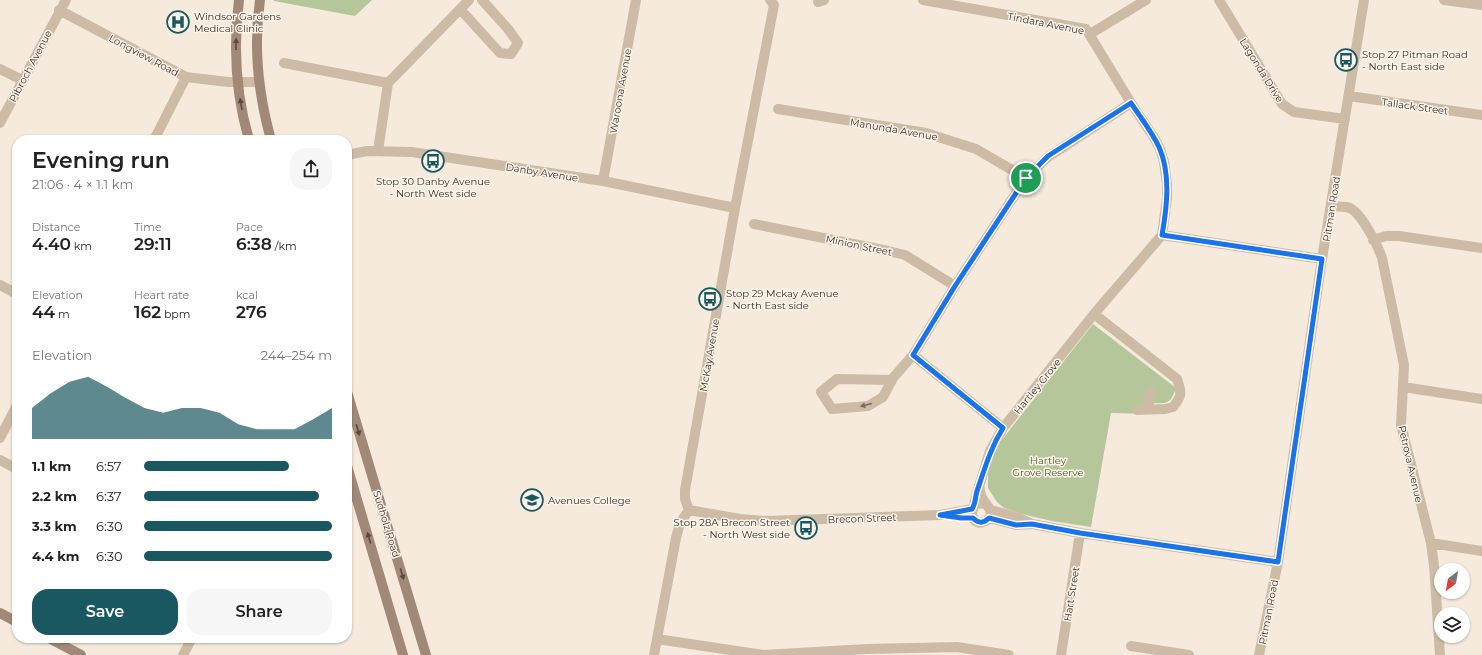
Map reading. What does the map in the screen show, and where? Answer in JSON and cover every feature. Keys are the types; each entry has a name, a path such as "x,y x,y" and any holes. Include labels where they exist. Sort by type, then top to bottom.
{"main road":[{"path":"240,0 236,45 238,82 242,113 249,135"},
{"path":"260,0 256,44 258,82 270,135"},
{"name":"Sudholz Road","path":"352,409 426,655"},
{"path":"352,488 403,655"},
{"path":"0,613 12,619"},
{"path":"58,643 81,655"}],"street":[{"name":"Pibroch Avenue","path":"0,123 59,10 66,0"},
{"path":"378,151 388,83 469,0"},
{"path":"460,9 500,53 511,54 518,43 508,28 482,0"},
{"name":"Waroona Avenue","path":"604,181 636,0"},
{"name":"Tindara Avenue","path":"923,0 1086,29 1131,103 1155,139 1164,162 1167,198 1162,235"},
{"path":"1090,34 1146,0"},
{"name":"Lagonda Drive","path":"1219,0 1282,104 1294,112 1345,119"},
{"name":"Pitman Road","path":"1259,655 1278,562 1322,259 1364,0"},
{"path":"1444,0 1476,3"},
{"name":"McKay Avenue","path":"689,510 685,499 685,490 772,2"},
{"name":"Longview Road","path":"59,10 186,77 238,82 258,82"},
{"path":"284,63 388,83"},
{"path":"0,69 22,80"},
{"path":"157,135 186,77"},
{"name":"Tallack Street","path":"1349,96 1482,115"},
{"path":"892,380 837,379 821,392 832,409 868,406 883,397 892,380 913,355 955,286 1026,178 1048,156 1131,103"},
{"name":"Manunda Avenue","path":"778,110 926,133 976,149 1026,178"},
{"name":"Danby Avenue","path":"352,154 367,151 412,152 604,181 735,208"},
{"name":"Petrova Avenue","path":"1331,206 1350,208 1363,221 1379,248 1382,258 1404,365 1401,425 1431,543 1434,565 1440,655"},
{"name":"Minion Street","path":"754,224 905,255 955,286"},
{"path":"1162,235 1322,259"},
{"name":"Hartley Grove","path":"973,510 976,493 980,485 990,451 1003,428 1094,314 1162,235"},
{"path":"1373,240 1386,236 1399,236 1482,248"},
{"path":"0,285 12,291"},
{"path":"1094,314 1177,378 1181,391 1180,398 1173,407 1166,409 1137,410"},
{"path":"913,355 1003,428"},
{"path":"1403,387 1482,399"},
{"path":"1148,409 1150,393"},
{"path":"0,438 12,415"},
{"path":"0,460 12,466"},
{"path":"980,485 981,496 989,511 986,521 976,521 973,510 977,503 989,511 1016,525 1032,524 1080,533 1278,562"},
{"path":"654,655 676,538 680,523 689,510"},
{"name":"Brecon Street","path":"689,510 740,519 764,521 940,515 961,518 973,510"},
{"name":"Hart Street","path":"1061,655 1080,533"},
{"path":"1431,543 1482,551"},
{"path":"657,639 763,655 867,648 957,647 1009,655"},
{"path":"183,655 189,643"},
{"path":"1131,646 1189,655"}],"green space":[{"path":"274,0 372,0 355,16"},
{"name":"Hartley Grove Reserve","path":"1093,324 1176,388 1172,397 1166,403 1153,403 1151,414 1111,413 1091,527 1052,521 1004,508 997,502 988,488 988,471 997,446"}],"place":[{"name":"Windsor Gardens Medical Clinic","path":"178,22"},
{"name":"Stop 27 Pitman Road - North East side","path":"1346,60"},
{"name":"Stop 30 Danby Avenue - North West side","path":"433,161"},
{"name":"Stop 29 Mckay Avenue - North East side","path":"710,299"},
{"name":"Avenues College","path":"532,500"},
{"name":"Stop 28A Brecon Street - North West side","path":"806,528"}],"route":[{"path":"1131,103 1155,139 1164,162 1167,198 1162,235 1322,259 1278,562 1080,533 1032,524 1008,524 989,518 982,522 976,521 973,518 940,515 960,510 972,509 990,451 1003,428 913,355 955,286 1026,178 1048,156 1131,103"}]}
